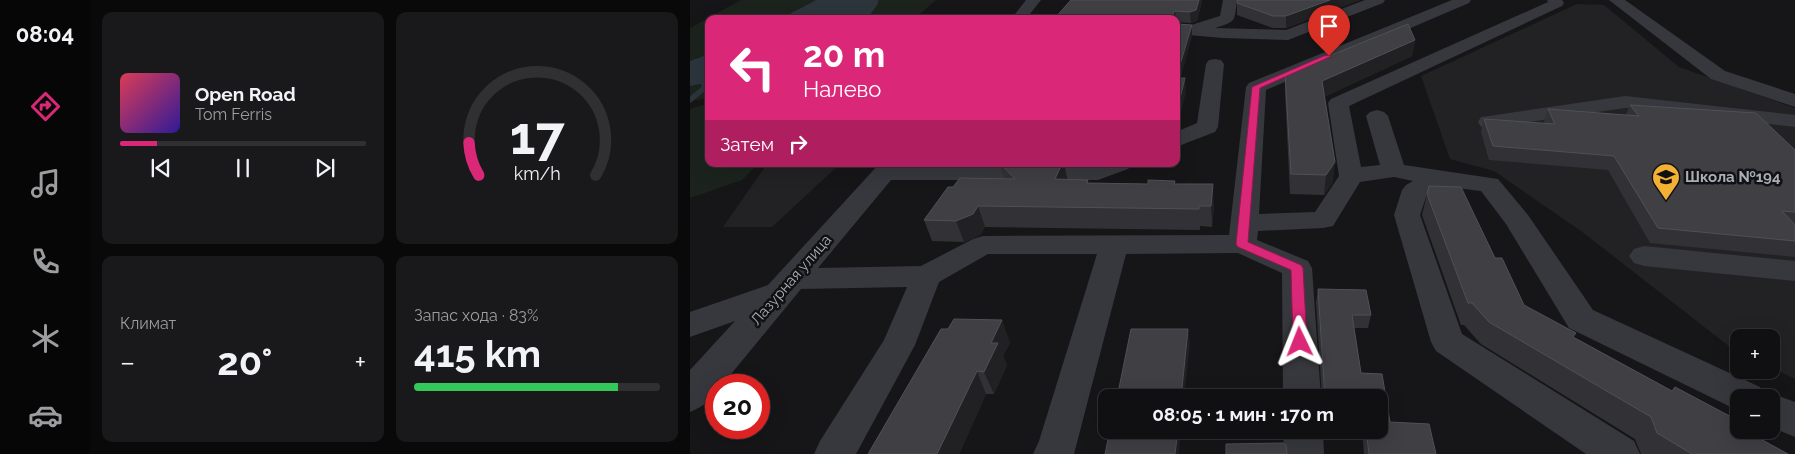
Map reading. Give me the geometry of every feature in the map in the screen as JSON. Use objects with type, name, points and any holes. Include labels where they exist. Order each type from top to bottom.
[{"type":"street","points":[[1022,15],[1034,0]]},
{"type":"street","points":[[1184,29],[1228,19],[1230,0]]},
{"type":"street","points":[[1184,29],[1224,33],[1288,35],[1378,0]]},
{"type":"street","points":[[1244,234],[1256,87],[1464,0]]},
{"type":"street","points":[[690,324],[786,286],[926,276],[983,245],[1114,245],[1244,234],[1323,220],[1351,176],[1338,103],[1557,3],[1554,0]]},
{"type":"street","points":[[1616,0],[1718,75],[1795,101]]},
{"type":"street","points":[[1180,138],[1207,127],[1215,64]]},
{"type":"street","points":[[1490,122],[1624,102],[1795,121]]},
{"type":"street","points":[[1377,116],[1394,170]]},
{"type":"street","points":[[888,168],[963,168],[1098,173],[1113,167]]},
{"type":"street","name":"Лазурная улица","points":[[690,396],[888,168]]},
{"type":"street","points":[[1351,176],[1394,170],[1436,178],[1489,184],[1518,221],[1581,319],[1730,390]]},
{"type":"street","points":[[1436,178],[1415,190],[1407,215],[1448,342],[1620,454]]},
{"type":"street","points":[[1244,234],[1297,268],[1302,389]]},
{"type":"street","points":[[1053,454],[1056,450],[1114,245]]},
{"type":"street","points":[[1644,256],[1795,271]]},
{"type":"street","points":[[834,454],[902,337],[920,298],[926,276]]},
{"type":"street","points":[[1780,413],[1795,420]]},
{"type":"street","points":[[1303,439],[1304,454]]},
{"type":"shaded area","points":[[741,0],[816,0],[788,15],[714,15]]},
{"type":"shaded area","points":[[816,0],[878,0],[878,4],[870,15],[788,15]]},
{"type":"shaded area","points":[[878,0],[936,0],[919,15],[870,15],[878,4]]},
{"type":"shaded area","name":"Школа №194","points":[[1577,4],[1604,5],[1679,67],[1795,108],[1795,379],[1780,372],[1780,329],[1730,329],[1730,347],[1581,231],[1494,171],[1450,159],[1421,76]]},
{"type":"shaded area","points":[[705,20],[705,55],[690,61],[690,28]]},
{"type":"shaded area","points":[[705,55],[705,89],[702,90],[701,84],[690,86],[690,61]]},
{"type":"shaded area","points":[[702,84],[702,90],[705,89],[705,99],[690,101],[690,86]]},
{"type":"shaded area","points":[[705,104],[705,167],[755,167],[742,180],[690,198],[690,109]]},
{"type":"shaded area","points":[[765,167],[837,167],[772,227],[723,227]]},
{"type":"building","points":[[1071,0],[1199,0],[1196,10],[1190,12],[1175,11],[1173,15],[1058,15]]},
{"type":"building","points":[[1237,0],[1330,0],[1286,16],[1273,16],[1237,3]]},
{"type":"building","points":[[1180,24],[1192,25],[1180,65]]},
{"type":"building","points":[[1408,24],[1415,40],[1322,81],[1335,162],[1326,175],[1291,174],[1285,74]]},
{"type":"building","points":[[1180,78],[1185,78],[1180,99]]},
{"type":"building","points":[[1630,105],[1756,113],[1795,150],[1795,212],[1782,211],[1795,225],[1795,241],[1658,228],[1614,156],[1493,146],[1484,119],[1555,124],[1548,109],[1639,116]]},
{"type":"building","points":[[1004,167],[1061,167],[1055,179],[1088,180],[1087,183],[1148,184],[1148,180],[1175,181],[1174,184],[1213,184],[1211,206],[1199,206],[1199,209],[978,206],[973,214],[956,221],[924,220],[948,187],[953,187],[960,178],[1015,179]]},
{"type":"building","points":[[1429,186],[1461,187],[1495,258],[1502,258],[1524,305],[1576,333],[1573,337],[1672,391],[1675,387],[1730,416],[1730,439],[1760,439],[1788,454],[1692,454],[1657,433],[1651,417],[1489,322],[1472,303],[1468,303],[1427,194]]},
{"type":"building","points":[[1318,289],[1366,290],[1371,315],[1352,315],[1361,373],[1382,374],[1384,389],[1324,389]]},
{"type":"building","points":[[954,319],[1002,320],[991,343],[998,343],[984,372],[977,371],[937,454],[868,454],[941,329],[948,329]]},
{"type":"building","points":[[1131,329],[1188,329],[1182,389],[1119,389]]},
{"type":"building","points":[[1388,410],[1390,422],[1429,424],[1436,454],[1369,454],[1367,439],[1388,439]]},
{"type":"building","points":[[1108,439],[1177,439],[1175,454],[1105,454]]},
{"type":"building","points":[[1283,443],[1286,445],[1287,454],[1226,454],[1226,444]]},
{"type":"waterway","points":[[690,100],[702,90]]},
{"type":"place","name":"Школа №194","points":[[1666,201]]},
{"type":"route","points":[[1300,342],[1297,268],[1242,244],[1256,87],[1329,56]]}]
